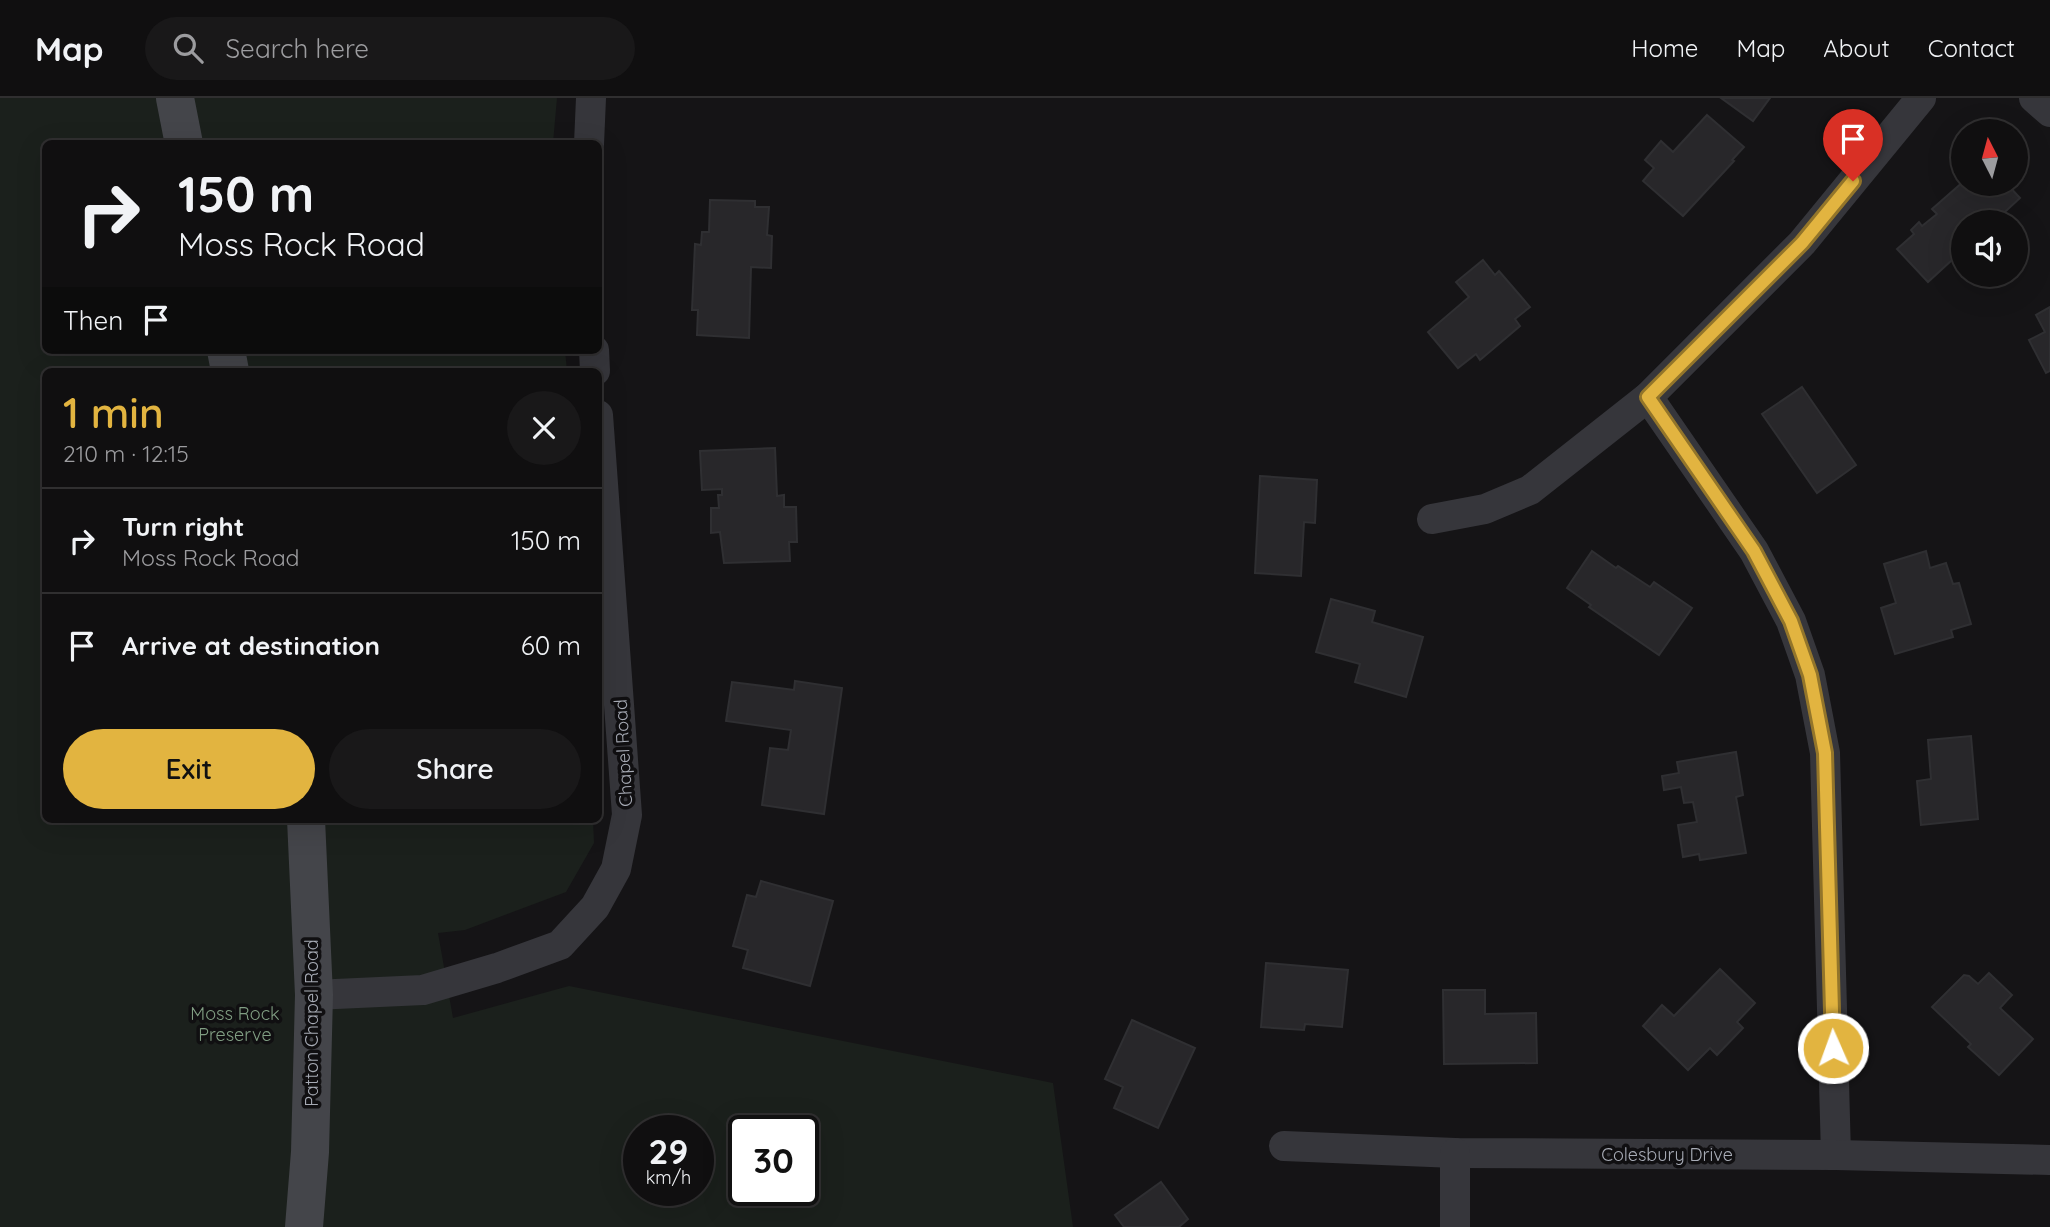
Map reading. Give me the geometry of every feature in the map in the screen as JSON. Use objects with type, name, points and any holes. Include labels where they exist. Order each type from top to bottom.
[{"type":"street","points":[[175,98],[183,140]]},
{"type":"street","points":[[589,140],[591,98]]},
{"type":"street","points":[[1433,519],[1485,509],[1530,490],[1648,397],[1802,243],[1921,98]]},
{"type":"street","points":[[2034,98],[2050,113]]},
{"type":"street","points":[[1648,397],[1754,551],[1791,621],[1810,675],[1825,753],[1836,1155]]},
{"type":"street","name":"Chapel Road","points":[[314,995],[423,990],[497,968],[560,945],[595,908],[616,869],[627,815],[602,470]]},
{"type":"street","name":"Patton Chapel Road","points":[[304,1227],[310,1152],[314,995],[306,823]]},
{"type":"street","name":"Colesbury Drive","points":[[1284,1146],[1455,1153],[1836,1155],[2050,1160]]},
{"type":"street","points":[[1455,1153],[1455,1227]]},
{"type":"green space","name":"Moss Rock Preserve","points":[[0,98],[557,98],[553,140],[42,140],[42,354],[565,354],[567,368],[42,368],[42,823],[593,823],[594,843],[566,892],[465,930],[438,933],[453,1018],[569,986],[1053,1083],[1073,1227],[0,1227]]},
{"type":"building","points":[[1721,98],[1770,98],[1753,121]]},
{"type":"building","points":[[1707,115],[1744,147],[1683,216],[1643,181],[1654,168],[1645,160],[1661,141],[1673,152]]},
{"type":"building","points":[[1951,192],[1951,196],[2020,198],[2007,210],[1951,210],[1951,261],[1928,282],[1897,249],[1914,234],[1911,230],[1919,222],[1922,226],[1937,214],[1932,209]]},
{"type":"building","points":[[710,200],[755,201],[755,207],[769,207],[767,235],[772,236],[771,268],[751,267],[749,338],[697,335],[698,310],[692,310],[695,244],[701,245],[702,232],[709,232]]},
{"type":"building","points":[[1483,260],[1495,275],[1499,271],[1530,307],[1515,319],[1520,326],[1480,360],[1476,354],[1458,368],[1428,332],[1469,297],[1456,282]]},
{"type":"building","points":[[2050,307],[2050,371],[2046,373],[2029,340],[2045,332],[2036,315]]},
{"type":"building","points":[[1802,387],[1856,465],[1817,493],[1762,414]]},
{"type":"building","points":[[775,448],[777,496],[784,495],[784,507],[796,507],[797,542],[789,542],[790,561],[724,563],[720,532],[711,533],[711,508],[719,508],[718,495],[722,495],[722,489],[702,490],[700,451]]},
{"type":"building","points":[[1260,476],[1317,480],[1315,523],[1304,522],[1301,576],[1255,573]]},
{"type":"building","points":[[1592,551],[1650,587],[1654,582],[1692,608],[1659,655],[1589,607],[1591,605],[1567,588]]},
{"type":"building","points":[[1926,551],[1930,568],[1946,563],[1953,584],[1959,583],[1971,624],[1951,630],[1953,637],[1895,654],[1881,608],[1896,603],[1884,564]]},
{"type":"building","points":[[1331,599],[1375,611],[1372,622],[1423,637],[1406,697],[1355,682],[1360,664],[1316,652]]},
{"type":"building","points":[[795,681],[842,688],[824,814],[762,805],[770,748],[788,750],[791,730],[726,721],[732,682],[794,690]]},
{"type":"building","points":[[1971,736],[1978,819],[1921,825],[1917,781],[1931,779],[1928,740]]},
{"type":"building","points":[[1736,752],[1743,795],[1736,797],[1746,853],[1700,860],[1699,854],[1683,857],[1678,825],[1697,822],[1693,802],[1684,803],[1681,787],[1664,790],[1662,776],[1679,773],[1677,762]]},
{"type":"building","points":[[761,881],[833,901],[810,986],[743,968],[748,950],[733,946],[747,895],[756,897]]},
{"type":"building","points":[[1266,963],[1348,970],[1342,1027],[1305,1024],[1304,1030],[1261,1027]]},
{"type":"building","points":[[1720,969],[1755,1003],[1737,1022],[1743,1028],[1717,1055],[1710,1048],[1688,1070],[1643,1026],[1662,1005],[1674,1016]]},
{"type":"building","points":[[1989,973],[2012,995],[2000,1008],[2033,1039],[1999,1075],[1968,1047],[1971,1044],[1932,1007],[1964,975],[1978,984]]},
{"type":"building","points":[[1443,990],[1485,990],[1485,1014],[1536,1013],[1537,1063],[1444,1064]]},
{"type":"building","points":[[1132,1020],[1195,1048],[1158,1128],[1114,1108],[1123,1087],[1105,1079]]},
{"type":"building","points":[[1161,1182],[1188,1219],[1179,1227],[1124,1227],[1115,1215]]},
{"type":"route","points":[[1833,1048],[1825,753],[1810,675],[1791,621],[1754,551],[1648,397],[1802,243],[1853,181]]}]
